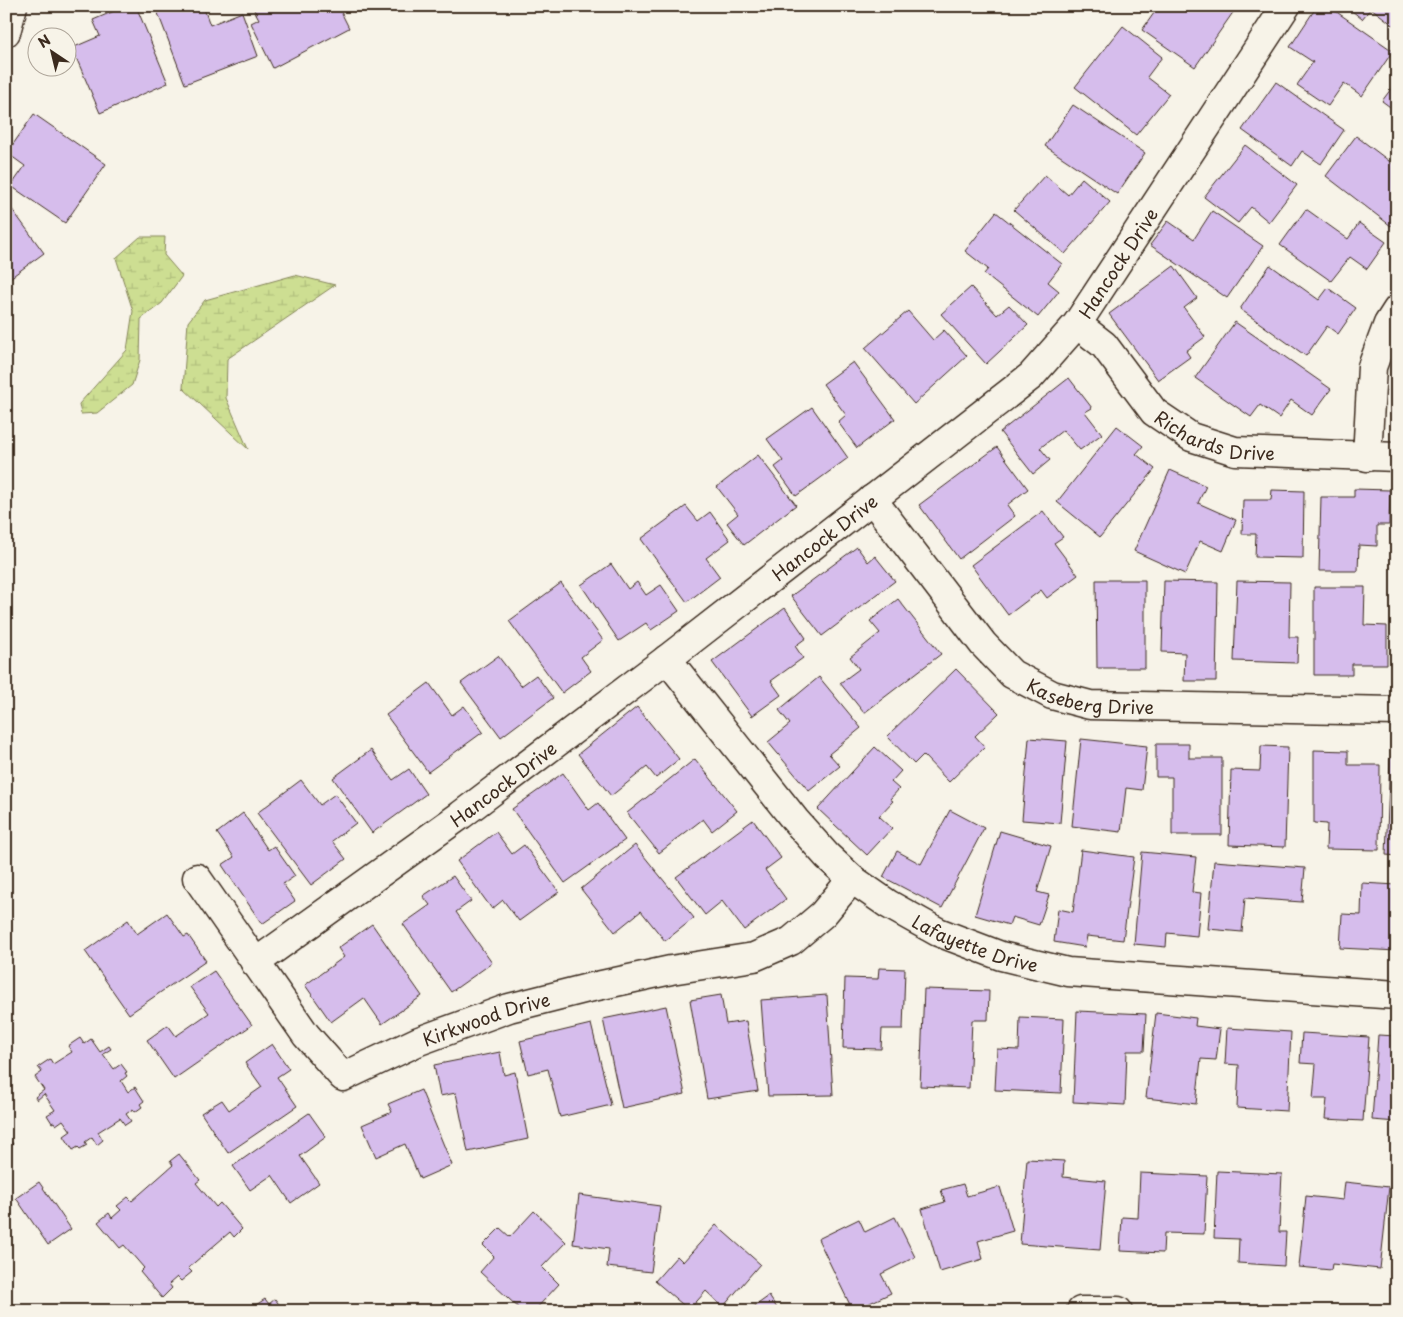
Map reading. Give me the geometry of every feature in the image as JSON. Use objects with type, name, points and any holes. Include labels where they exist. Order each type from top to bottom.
[{"type":"street","points":[[6,32],[13,6]]},
{"type":"street","name":"Hancock Drive","points":[[255,963],[461,814],[667,659],[1031,376],[1077,324],[1286,6]]},
{"type":"street","points":[[1367,457],[1372,367],[1388,324],[1397,310]]},
{"type":"street","name":"Richards Drive","points":[[1077,324],[1104,345],[1154,412],[1191,437],[1236,450],[1397,457]]},
{"type":"street","name":"Kaseberg Drive","points":[[872,499],[983,644],[1012,674],[1052,695],[1090,705],[1397,712]]},
{"type":"street","name":"Lafayette Drive","points":[[667,659],[795,820],[827,856],[852,879],[888,904],[938,932],[1001,956],[1068,972],[1397,995]]},
{"type":"street","name":"Kirkwood Drive","points":[[197,878],[306,1035],[343,1077],[419,1041],[509,1008],[671,970],[754,956],[791,940],[823,914],[852,879]]},
{"type":"street","points":[[1081,1311],[1118,1311]]},
{"type":"green space","points":[[140,237],[165,237],[164,255],[182,276],[162,303],[141,319],[140,360],[132,385],[97,413],[81,414],[79,404],[127,350],[133,311],[116,258]]},
{"type":"green space","points":[[295,275],[335,285],[227,359],[226,398],[248,449],[183,388],[188,322],[205,300]]},
{"type":"building","points":[[126,6],[136,6],[168,83],[100,113],[78,62],[78,45],[100,36],[93,20]]},
{"type":"building","points":[[160,6],[203,6],[210,25],[242,12],[258,56],[185,84],[156,8]]},
{"type":"building","points":[[252,6],[338,6],[349,28],[273,68],[251,23],[259,19]]},
{"type":"building","points":[[1159,6],[1227,6],[1234,11],[1195,67],[1142,30]]},
{"type":"building","points":[[1317,6],[1328,6],[1393,51],[1362,96],[1344,83],[1328,106],[1297,85],[1313,62],[1290,47]]},
{"type":"building","points":[[1346,6],[1397,6],[1397,28],[1371,8],[1362,19]]},
{"type":"building","points":[[1123,26],[1162,57],[1147,77],[1169,94],[1136,135],[1075,87]]},
{"type":"building","points":[[1397,81],[1397,112],[1382,101]]},
{"type":"building","points":[[1276,82],[1344,130],[1321,164],[1302,151],[1292,166],[1242,130]]},
{"type":"building","points":[[1073,105],[1145,153],[1117,194],[1045,146]]},
{"type":"building","points":[[34,114],[106,164],[65,223],[11,186],[25,166],[7,153]]},
{"type":"building","points":[[1356,136],[1397,167],[1397,219],[1391,226],[1326,176]]},
{"type":"building","points":[[1245,145],[1297,185],[1269,222],[1251,207],[1238,223],[1204,197]]},
{"type":"building","points":[[1045,175],[1068,195],[1082,178],[1110,202],[1065,254],[1014,210]]},
{"type":"building","points":[[9,205],[44,253],[6,281],[6,207]]},
{"type":"building","points":[[1306,209],[1348,239],[1359,223],[1386,242],[1367,269],[1350,257],[1331,281],[1280,245]]},
{"type":"building","points":[[1212,211],[1263,246],[1227,298],[1150,245],[1168,221],[1194,239]]},
{"type":"building","points":[[996,212],[1062,264],[1048,282],[1059,291],[1038,317],[984,274],[988,269],[965,251]]},
{"type":"building","points":[[1270,265],[1319,300],[1328,288],[1356,308],[1338,334],[1327,326],[1306,356],[1240,309]]},
{"type":"building","points":[[1174,266],[1197,298],[1184,308],[1205,337],[1186,351],[1190,357],[1158,380],[1109,314]]},
{"type":"building","points":[[971,287],[997,315],[1009,305],[1028,325],[986,364],[941,314]]},
{"type":"building","points":[[908,311],[933,340],[944,330],[967,356],[914,404],[865,348]]},
{"type":"building","points":[[1235,322],[1331,389],[1312,415],[1291,400],[1279,418],[1260,405],[1251,417],[1195,378]]},
{"type":"building","points":[[853,362],[895,419],[857,448],[838,422],[846,415],[823,384]]},
{"type":"building","points":[[1069,378],[1092,408],[1085,412],[1102,434],[1080,450],[1063,430],[1040,448],[1050,460],[1033,474],[1000,432]]},
{"type":"building","points":[[812,407],[848,458],[796,496],[775,467],[783,461],[767,439]]},
{"type":"building","points":[[1117,426],[1143,446],[1136,454],[1155,469],[1100,537],[1057,502]]},
{"type":"building","points":[[997,447],[1028,489],[1007,505],[1015,516],[959,559],[919,505]]},
{"type":"building","points":[[758,455],[796,505],[744,545],[727,523],[738,514],[717,487]]},
{"type":"building","points":[[1170,470],[1206,486],[1198,503],[1236,520],[1223,551],[1200,541],[1185,574],[1134,551]]},
{"type":"building","points":[[1354,489],[1390,490],[1389,525],[1377,525],[1377,546],[1359,545],[1358,571],[1319,571],[1321,497],[1354,497]]},
{"type":"building","points":[[1272,490],[1304,491],[1303,558],[1255,557],[1256,534],[1242,534],[1243,500],[1271,500]]},
{"type":"building","points":[[686,506],[698,521],[710,512],[730,540],[706,558],[720,577],[687,602],[641,539]]},
{"type":"building","points":[[1043,511],[1063,537],[1054,543],[1078,575],[1047,598],[1041,590],[1008,615],[971,565]]},
{"type":"building","points":[[857,547],[868,562],[875,556],[895,581],[822,636],[791,596]]},
{"type":"building","points":[[611,564],[628,589],[637,582],[646,595],[661,585],[679,611],[651,630],[646,623],[619,641],[581,585]]},
{"type":"building","points":[[1096,580],[1145,580],[1145,668],[1097,668]]},
{"type":"building","points":[[1164,581],[1218,582],[1216,681],[1184,681],[1185,653],[1162,652]]},
{"type":"building","points":[[1237,581],[1290,582],[1289,637],[1298,637],[1297,663],[1234,661]]},
{"type":"building","points":[[561,583],[603,640],[581,657],[591,671],[562,693],[509,621]]},
{"type":"building","points":[[1314,587],[1365,587],[1364,625],[1387,626],[1387,664],[1352,664],[1352,675],[1314,675]]},
{"type":"building","points":[[898,599],[941,654],[864,713],[840,683],[859,669],[850,657],[880,633],[870,621]]},
{"type":"building","points":[[785,608],[806,638],[795,646],[803,658],[771,681],[781,695],[752,716],[712,662]]},
{"type":"building","points":[[498,656],[521,686],[536,675],[553,698],[501,737],[461,683]]},
{"type":"building","points":[[956,669],[999,713],[975,736],[985,747],[949,782],[923,755],[914,764],[887,736]]},
{"type":"building","points":[[819,677],[861,728],[829,754],[840,766],[809,791],[768,742],[790,724],[779,710]]},
{"type":"building","points":[[429,683],[452,715],[464,706],[483,732],[428,772],[386,715]]},
{"type":"building","points":[[637,707],[679,759],[656,778],[647,767],[611,796],[578,754]]},
{"type":"building","points":[[1029,738],[1067,741],[1060,823],[1022,820]]},
{"type":"building","points":[[1081,739],[1147,746],[1142,790],[1126,788],[1121,832],[1072,826]]},
{"type":"building","points":[[1156,744],[1189,744],[1189,758],[1222,758],[1222,835],[1172,835],[1172,777],[1156,777]]},
{"type":"building","points":[[1261,746],[1288,747],[1285,847],[1229,845],[1231,770],[1260,771]]},
{"type":"building","points":[[875,747],[901,771],[891,782],[899,789],[890,799],[893,801],[879,816],[892,828],[867,855],[818,809]]},
{"type":"building","points":[[371,750],[393,780],[409,769],[426,794],[372,833],[333,778]]},
{"type":"building","points":[[1314,750],[1348,751],[1348,765],[1380,765],[1379,850],[1326,849],[1327,824],[1314,823]]},
{"type":"building","points":[[1390,758],[1397,758],[1397,856],[1386,855]]},
{"type":"building","points":[[695,759],[737,811],[712,831],[703,819],[659,853],[627,813]]},
{"type":"building","points":[[563,773],[589,810],[598,803],[625,840],[565,883],[512,809]]},
{"type":"building","points":[[301,780],[320,805],[335,794],[356,823],[332,841],[346,859],[311,885],[257,813]]},
{"type":"building","points":[[950,810],[984,828],[942,908],[883,877],[897,851],[921,864]]},
{"type":"building","points":[[243,813],[268,850],[274,846],[295,876],[283,884],[295,901],[262,924],[222,865],[234,857],[217,833]]},
{"type":"building","points":[[753,820],[781,858],[765,870],[786,899],[744,930],[722,901],[705,915],[676,877]]},
{"type":"building","points":[[1000,831],[1051,846],[1037,892],[1049,895],[1039,925],[1012,917],[1009,925],[975,915]]},
{"type":"building","points":[[496,832],[512,854],[524,845],[559,892],[519,921],[503,900],[492,909],[457,861]]},
{"type":"building","points":[[635,845],[694,918],[665,941],[641,911],[615,932],[581,889]]},
{"type":"building","points":[[1081,850],[1134,857],[1123,940],[1087,936],[1085,947],[1054,942],[1058,909],[1073,912]]},
{"type":"building","points":[[1142,852],[1196,857],[1192,892],[1201,893],[1197,936],[1167,933],[1166,947],[1134,944]]},
{"type":"building","points":[[1214,861],[1305,868],[1302,902],[1245,898],[1242,932],[1208,929]]},
{"type":"building","points":[[453,876],[471,901],[456,912],[492,963],[451,992],[403,924],[430,905],[423,896]]},
{"type":"building","points":[[1362,883],[1397,885],[1397,951],[1340,948],[1342,914],[1361,915]]},
{"type":"building","points":[[167,913],[184,937],[188,935],[206,961],[129,1014],[85,951],[128,920],[137,934]]},
{"type":"building","points":[[372,924],[422,996],[382,1024],[364,998],[331,1022],[305,985],[344,957],[338,948]]},
{"type":"building","points":[[879,968],[905,969],[903,1029],[882,1029],[881,1049],[843,1048],[845,978],[878,979]]},
{"type":"building","points":[[214,971],[252,1025],[174,1079],[147,1040],[168,1025],[176,1036],[209,1013],[190,987]]},
{"type":"building","points":[[924,989],[989,991],[988,1020],[972,1020],[969,1088],[920,1086]]},
{"type":"building","points":[[721,995],[726,1024],[746,1021],[758,1091],[707,1099],[690,1000]]},
{"type":"building","points":[[827,995],[833,1095],[768,1096],[761,1000]]},
{"type":"building","points":[[666,1006],[685,1094],[622,1108],[603,1019]]},
{"type":"building","points":[[1077,1011],[1146,1014],[1144,1051],[1127,1051],[1125,1105],[1073,1102]]},
{"type":"building","points":[[1156,1013],[1196,1018],[1195,1026],[1220,1029],[1216,1060],[1201,1059],[1196,1104],[1146,1098]]},
{"type":"building","points":[[1020,1017],[1064,1019],[1061,1093],[995,1090],[997,1049],[1019,1050]]},
{"type":"building","points":[[591,1024],[611,1105],[560,1117],[548,1069],[528,1074],[520,1041]]},
{"type":"building","points":[[1227,1028],[1291,1032],[1287,1111],[1237,1108],[1239,1065],[1225,1064]]},
{"type":"building","points":[[1302,1033],[1369,1037],[1363,1121],[1325,1119],[1327,1099],[1313,1099],[1316,1064],[1300,1063]]},
{"type":"building","points":[[1378,1035],[1397,1036],[1397,1122],[1372,1120]]},
{"type":"building","points":[[80,1038],[84,1044],[91,1039],[100,1052],[109,1046],[111,1049],[103,1054],[114,1069],[121,1064],[127,1072],[125,1073],[127,1076],[121,1081],[128,1092],[135,1087],[144,1101],[140,1104],[142,1107],[135,1112],[133,1109],[126,1114],[131,1121],[125,1125],[120,1118],[98,1132],[103,1140],[97,1145],[92,1137],[85,1142],[87,1145],[73,1150],[64,1136],[71,1131],[63,1120],[56,1125],[54,1122],[52,1123],[47,1115],[55,1110],[44,1094],[37,1100],[35,1097],[44,1090],[35,1077],[42,1072],[38,1067],[50,1059],[53,1064],[72,1052],[68,1046]]},
{"type":"building","points":[[272,1044],[289,1069],[277,1077],[297,1106],[228,1153],[201,1113],[222,1100],[229,1110],[262,1087],[245,1063]]},
{"type":"building","points":[[500,1052],[504,1075],[515,1072],[528,1139],[468,1152],[456,1093],[440,1096],[434,1065]]},
{"type":"building","points":[[421,1090],[452,1165],[420,1179],[405,1144],[376,1157],[362,1125],[392,1112],[388,1104]]},
{"type":"building","points":[[309,1113],[326,1137],[300,1156],[319,1183],[291,1203],[272,1175],[250,1190],[233,1166]]},
{"type":"building","points":[[6,1135],[13,1144],[6,1149]]},
{"type":"building","points":[[179,1154],[200,1180],[196,1183],[216,1207],[220,1203],[242,1229],[234,1237],[230,1232],[188,1268],[192,1272],[181,1281],[177,1277],[169,1284],[172,1288],[162,1298],[140,1272],[144,1268],[124,1245],[120,1248],[98,1222],[109,1213],[112,1218],[121,1210],[117,1206],[128,1197],[132,1201],[173,1165],[170,1161]]},
{"type":"building","points":[[1027,1159],[1064,1161],[1063,1177],[1106,1181],[1100,1250],[1020,1244]]},
{"type":"building","points":[[1217,1171],[1282,1174],[1279,1232],[1286,1232],[1284,1266],[1238,1263],[1239,1239],[1214,1238]]},
{"type":"building","points":[[1140,1173],[1207,1176],[1204,1234],[1164,1233],[1163,1253],[1120,1251],[1122,1217],[1138,1218]]},
{"type":"building","points":[[39,1182],[71,1229],[48,1245],[16,1198]]},
{"type":"building","points":[[1345,1182],[1389,1187],[1380,1269],[1332,1264],[1331,1270],[1299,1267],[1306,1196],[1343,1200]]},
{"type":"building","points":[[963,1184],[967,1196],[1000,1187],[1013,1231],[978,1241],[983,1259],[940,1272],[922,1209],[945,1202],[941,1190]]},
{"type":"building","points":[[579,1195],[660,1206],[651,1272],[607,1267],[609,1249],[573,1244]]},
{"type":"building","points":[[534,1211],[566,1242],[542,1267],[559,1284],[534,1311],[522,1311],[480,1272],[494,1256],[483,1245],[500,1228],[510,1237]]},
{"type":"building","points":[[895,1217],[915,1257],[881,1274],[891,1293],[853,1311],[818,1239],[859,1219],[865,1232]]},
{"type":"building","points":[[716,1225],[760,1264],[723,1307],[706,1291],[689,1310],[655,1281],[677,1256],[683,1262]]},
{"type":"building","points":[[769,1296],[779,1311],[748,1311]]},
{"type":"building","points":[[265,1299],[269,1304],[275,1299],[284,1311],[256,1311],[253,1307]]}]
